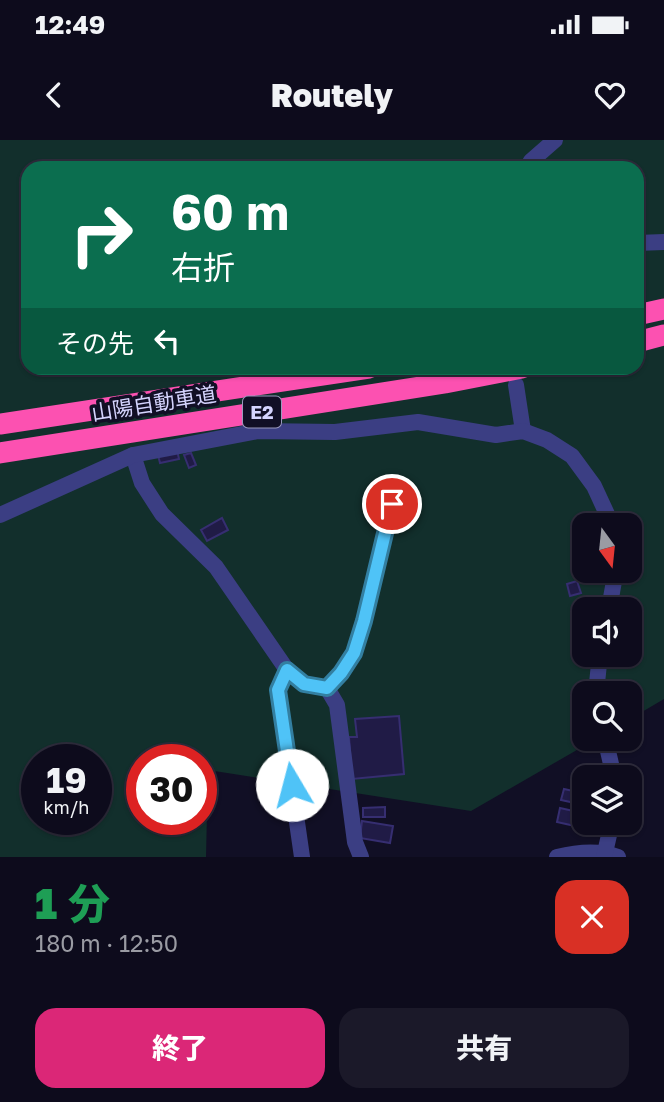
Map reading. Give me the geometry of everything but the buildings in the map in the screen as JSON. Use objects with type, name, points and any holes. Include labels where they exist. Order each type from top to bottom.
[{"type":"highway","points":[[644,314],[664,309]]},
{"type":"highway","points":[[644,340],[664,335]]},
{"type":"highway","name":"山陽自動車道","points":[[0,424],[323,375]]},
{"type":"highway","name":"山陽自動車道","points":[[0,453],[445,383],[519,376]]},
{"type":"street","points":[[531,161],[555,140]]},
{"type":"street","points":[[644,243],[664,242]]},
{"type":"street","points":[[519,376],[523,431]]},
{"type":"street","points":[[0,515],[132,456],[258,431],[335,432],[418,422],[496,435],[523,431],[547,440],[572,456],[594,485],[607,513]]},
{"type":"street","points":[[132,456],[142,482],[162,514],[216,567],[287,670],[304,684],[327,688],[337,705],[355,842],[360,857]]},
{"type":"street","points":[[327,688],[354,653],[392,504]]},
{"type":"street","points":[[287,670],[278,690],[302,857]]},
{"type":"street","points":[[557,857],[570,853],[609,856],[610,835]]},
{"type":"green space","points":[[0,140],[664,140],[664,699],[642,712],[642,681],[572,681],[572,751],[575,751],[471,811],[217,771],[217,744],[126,744],[126,835],[207,835],[206,857],[0,857]]},
{"type":"route","points":[[292,785],[278,690],[287,670],[304,684],[327,688],[354,653],[392,504]]}]
